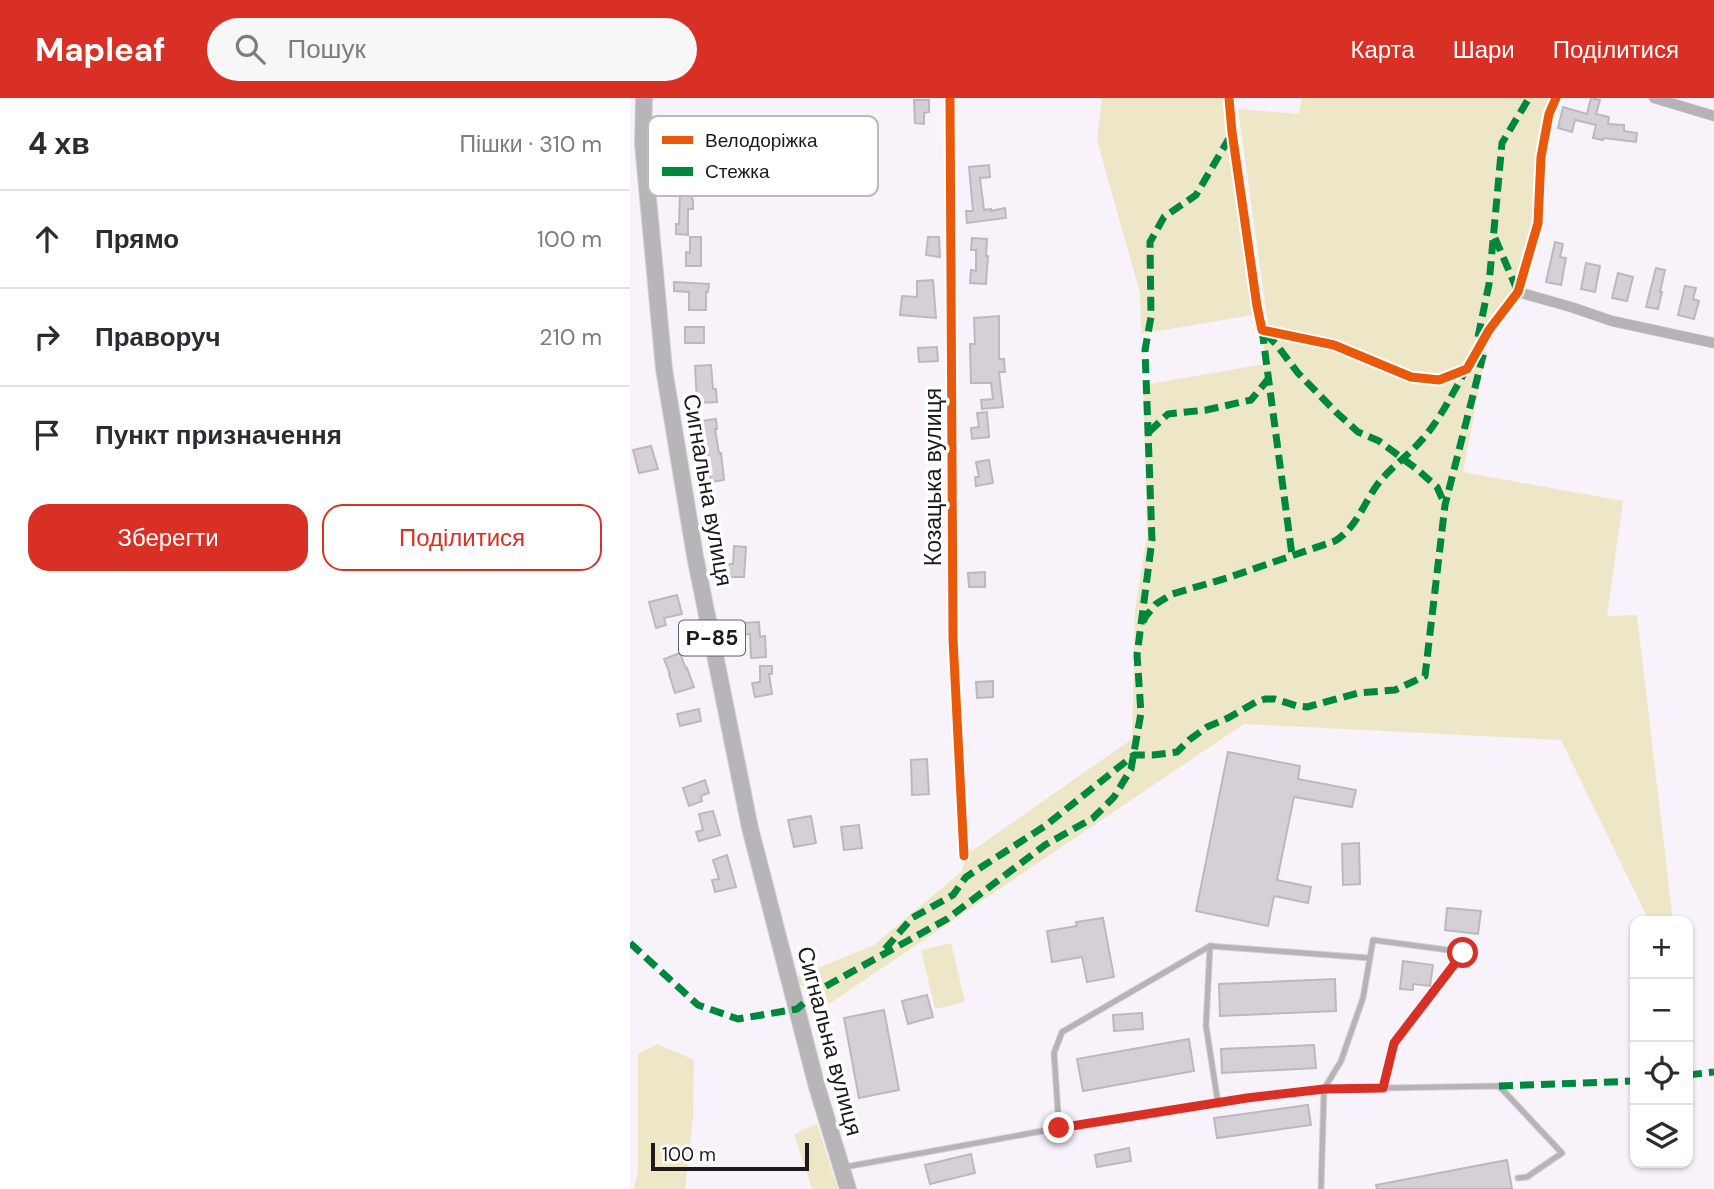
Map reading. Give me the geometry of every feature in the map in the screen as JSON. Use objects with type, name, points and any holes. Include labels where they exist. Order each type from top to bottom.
[{"type":"main road","name":"Сигнальна вулиця","points":[[644,98],[636,143],[664,369],[698,570],[750,828],[817,1087],[842,1168]]},
{"type":"main road","name":"Р-85","points":[[842,1168],[848,1189]]},
{"type":"street","name":"Козацька вулиця","points":[[950,98],[953,639],[964,856]]},
{"type":"street","points":[[1229,98],[1262,330],[1334,345],[1411,377],[1439,380],[1466,369],[1489,330],[1518,292],[1538,223],[1541,157],[1549,114],[1556,98]]},
{"type":"street","points":[[1654,98],[1714,117]]},
{"type":"street","points":[[1518,292],[1612,321],[1714,343]]},
{"type":"lane","points":[[1321,1189],[1324,1089],[1341,1061],[1363,998],[1373,940],[1463,953],[1394,1043],[1383,1088]]},
{"type":"lane","points":[[1059,1128],[1054,1053],[1062,1032],[1210,946],[1370,958]]},
{"type":"lane","points":[[1210,946],[1206,1026],[1218,1103]]},
{"type":"lane","points":[[842,1168],[1059,1128],[1324,1089],[1499,1086],[1562,1153],[1527,1177],[1518,1178]]},
{"type":"shaded area","points":[[1102,98],[1229,98],[1258,314],[1141,334],[1140,293],[1097,140]]},
{"type":"shaded area","points":[[1302,98],[1555,98],[1548,114],[1538,223],[1517,292],[1466,369],[1439,379],[1412,376],[1335,344],[1269,331],[1238,109],[1299,114]]},
{"type":"shaded area","points":[[1262,331],[1334,346],[1411,378],[1440,381],[1467,370],[1490,331],[1463,472],[1623,501],[1607,616],[1637,615],[1672,916],[1647,916],[1561,740],[1244,724],[829,1004],[791,979],[874,945],[962,871],[966,855],[1132,739],[1135,610],[1147,535],[1143,385],[1265,364]]},
{"type":"shaded area","points":[[951,943],[965,1002],[935,1009],[921,950]]},
{"type":"shaded area","points":[[657,1044],[694,1060],[693,1117],[685,1189],[634,1189],[638,1171],[638,1054]]},
{"type":"shaded area","points":[[817,1124],[838,1189],[812,1189],[794,1134]]},
{"type":"building","points":[[1591,98],[1600,100],[1596,114],[1609,117],[1608,124],[1624,125],[1624,131],[1637,133],[1636,142],[1593,138],[1596,125],[1575,120],[1572,132],[1558,128],[1563,107],[1587,114]]},
{"type":"building","points":[[914,100],[929,100],[929,112],[924,113],[924,124],[915,123]]},
{"type":"building","points":[[989,165],[990,177],[980,178],[984,210],[1005,208],[1006,218],[967,223],[966,211],[973,211],[969,167]]},
{"type":"building","points":[[680,196],[692,196],[693,209],[688,209],[688,235],[676,234],[676,224],[679,224]]},
{"type":"building","points":[[690,237],[701,237],[701,266],[686,266],[686,252],[690,253]]},
{"type":"building","points":[[928,237],[939,237],[940,257],[926,255]]},
{"type":"building","points":[[972,238],[987,239],[986,284],[970,283],[971,270],[976,271],[976,250],[971,250]]},
{"type":"building","points":[[1555,242],[1563,244],[1560,257],[1566,258],[1561,285],[1546,282]]},
{"type":"building","points":[[1586,263],[1600,266],[1595,292],[1581,289]]},
{"type":"building","points":[[1656,268],[1665,270],[1658,309],[1646,307]]},
{"type":"building","points":[[1618,273],[1633,277],[1627,301],[1612,298]]},
{"type":"building","points":[[933,280],[936,318],[900,315],[902,296],[917,297],[917,281]]},
{"type":"building","points":[[674,282],[709,284],[706,310],[689,310],[689,292],[674,291]]},
{"type":"building","points":[[1685,286],[1696,288],[1693,299],[1699,301],[1694,319],[1678,315]]},
{"type":"building","points":[[999,316],[999,359],[1004,359],[1005,372],[999,372],[1003,407],[982,409],[981,400],[993,399],[991,383],[971,383],[970,344],[975,344],[974,318]]},
{"type":"building","points":[[685,327],[704,327],[704,343],[685,343]]},
{"type":"building","points":[[937,347],[938,361],[919,362],[918,348]]},
{"type":"building","points":[[711,365],[717,402],[697,403],[695,366]]},
{"type":"building","points":[[987,412],[989,437],[972,439],[971,428],[979,427],[977,413]]},
{"type":"building","points":[[716,419],[715,429],[724,480],[711,482],[701,421]]},
{"type":"building","points":[[651,446],[658,469],[639,473],[633,450]]},
{"type":"building","points":[[989,460],[993,483],[976,486],[975,477],[979,477],[976,462]]},
{"type":"building","points":[[734,546],[746,547],[744,577],[728,577],[728,564],[733,564]]},
{"type":"building","points":[[985,572],[985,587],[969,587],[968,573]]},
{"type":"building","points":[[677,595],[682,614],[664,618],[666,625],[656,628],[649,602]]},
{"type":"building","points":[[759,622],[760,637],[765,636],[766,657],[751,658],[750,634],[743,635],[742,623]]},
{"type":"building","points":[[680,653],[694,687],[675,693],[664,659]]},
{"type":"building","points":[[760,666],[772,666],[772,674],[769,674],[772,694],[755,697],[752,683],[760,682]]},
{"type":"building","points":[[993,681],[993,697],[977,698],[976,682]]},
{"type":"building","points":[[699,709],[701,721],[680,726],[677,714]]},
{"type":"building","points":[[1228,752],[1300,766],[1298,779],[1356,790],[1352,807],[1294,797],[1277,880],[1311,887],[1308,903],[1274,896],[1268,926],[1196,911]]},
{"type":"building","points":[[927,759],[929,794],[912,795],[911,760]]},
{"type":"building","points":[[705,780],[709,793],[701,796],[702,801],[689,806],[683,788]]},
{"type":"building","points":[[713,811],[720,835],[699,841],[696,832],[703,830],[699,814]]},
{"type":"building","points":[[811,816],[816,843],[794,847],[788,820]]},
{"type":"building","points":[[859,825],[862,848],[844,850],[841,827]]},
{"type":"building","points":[[1359,843],[1360,884],[1343,885],[1342,844]]},
{"type":"building","points":[[727,855],[736,887],[715,892],[712,880],[719,879],[713,860]]},
{"type":"building","points":[[1447,908],[1481,911],[1478,934],[1445,930]]},
{"type":"building","points":[[1103,918],[1114,977],[1087,982],[1082,957],[1052,962],[1047,931],[1077,926],[1076,922]]},
{"type":"building","points":[[1403,961],[1433,965],[1430,986],[1413,984],[1413,990],[1400,989]]},
{"type":"building","points":[[1335,979],[1336,1011],[1220,1016],[1219,984]]},
{"type":"building","points":[[927,995],[933,1017],[908,1024],[902,1001]]},
{"type":"building","points":[[884,1010],[899,1090],[859,1098],[844,1018]]},
{"type":"building","points":[[1142,1013],[1143,1029],[1114,1031],[1113,1015]]},
{"type":"building","points":[[1189,1039],[1194,1071],[1083,1091],[1077,1059]]},
{"type":"building","points":[[1314,1045],[1316,1068],[1222,1073],[1221,1049]]},
{"type":"building","points":[[1308,1105],[1311,1125],[1217,1138],[1214,1118]]},
{"type":"building","points":[[1129,1148],[1131,1161],[1097,1167],[1095,1155]]},
{"type":"building","points":[[971,1154],[975,1173],[930,1184],[925,1165]]},
{"type":"building","points":[[1507,1160],[1512,1189],[1377,1189],[1376,1185]]},
{"type":"marked path","points":[[1478,337],[1489,284],[1502,143],[1529,98]]},
{"type":"marked path","points":[[630,943],[698,1005],[738,1019],[797,1009],[819,990],[947,919],[1045,845],[1093,818],[1114,797],[1131,769],[1141,713],[1137,655],[1152,540],[1145,350],[1151,317],[1150,242],[1164,217],[1196,195],[1231,135]]},
{"type":"marked path","points":[[1495,238],[1518,292]]},
{"type":"marked path","points":[[1262,330],[1292,555]]},
{"type":"marked path","points":[[1265,334],[1337,413],[1358,432],[1379,441],[1418,470],[1437,487],[1445,505]]},
{"type":"marked path","points":[[885,949],[912,918],[953,895],[966,877],[1045,826],[1134,755],[1177,752],[1207,727],[1265,699],[1307,707],[1358,693],[1395,690],[1425,676],[1445,505],[1484,352]]},
{"type":"marked path","points":[[1143,622],[1156,604],[1172,594],[1227,578],[1335,541],[1342,536],[1354,523],[1382,479],[1433,426],[1466,370]]},
{"type":"marked path","points":[[1149,432],[1168,414],[1206,410],[1251,400],[1269,378]]},
{"type":"marked path","points":[[1693,1074],[1714,1072]]},
{"type":"marked path","points":[[1499,1086],[1630,1081]]},
{"type":"cycle path","points":[[950,98],[953,639],[964,856]]},
{"type":"cycle path","points":[[1229,98],[1262,330],[1334,345],[1411,377],[1439,380],[1467,369],[1489,330],[1518,292],[1538,223],[1541,157],[1549,114],[1556,98]]},
{"type":"route","points":[[1059,1128],[1247,1098],[1324,1089],[1383,1088],[1394,1043],[1463,953]]}]
